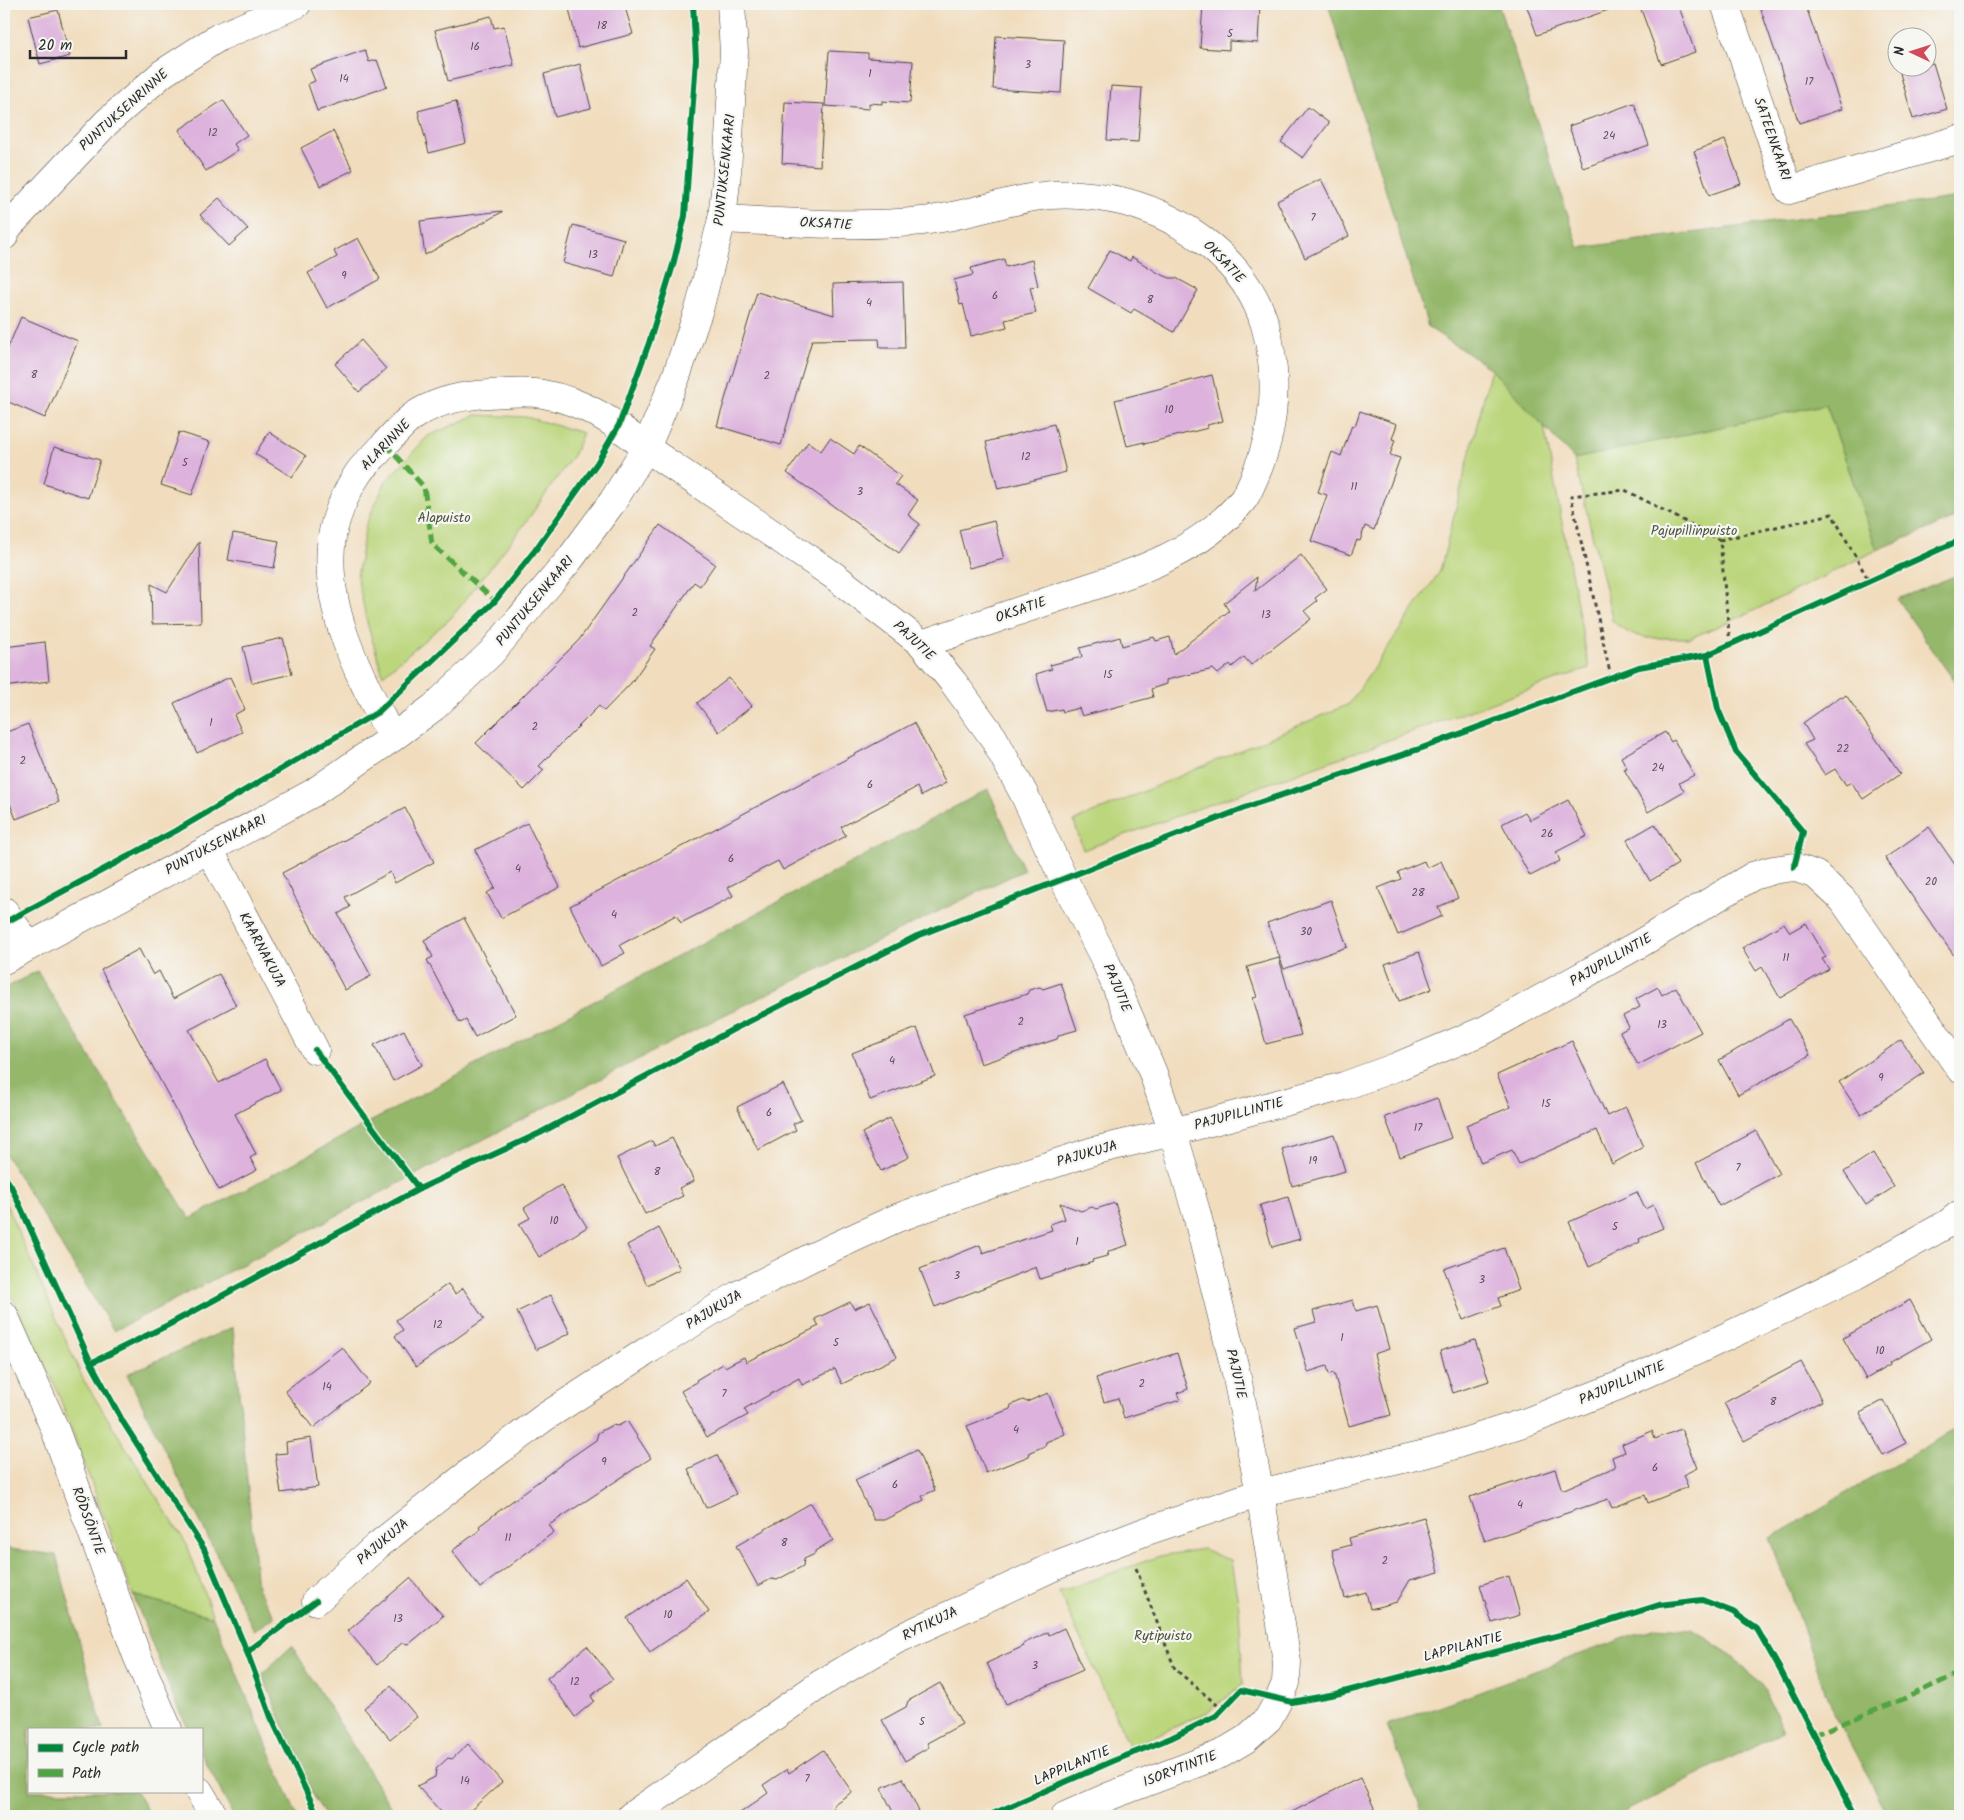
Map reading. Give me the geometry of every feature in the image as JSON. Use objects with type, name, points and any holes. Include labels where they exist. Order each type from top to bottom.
[{"type":"street","name":"PUNTUKSENRINNE","points":[[5,229],[107,122],[163,73],[219,37],[297,4]]},
{"type":"street","name":"PUNTUKSENKAARI","points":[[4,960],[313,793],[392,738],[434,707],[491,653],[570,559],[613,501],[646,448],[676,377],[700,306],[722,219],[727,172],[734,52],[731,4]]},
{"type":"street","name":"SATEENKAARI","points":[[1725,4],[1789,190],[1960,139]]},
{"type":"street","name":"OKSATIE","points":[[722,219],[863,226],[924,221],[1036,197],[1085,195],[1126,202],[1170,219],[1208,244],[1240,274],[1260,308],[1271,344],[1274,384],[1271,425],[1261,462],[1244,500],[1200,539],[1167,559],[922,644]]},
{"type":"street","name":"ALARINNE","points":[[392,738],[352,656],[337,612],[331,580],[330,545],[338,513],[359,472],[417,413],[453,398],[475,395],[542,394],[575,403],[619,425],[646,448]]},
{"type":"street","name":"PAJUTIE","points":[[646,448],[833,575],[922,644],[953,682],[993,737],[1024,794],[1063,878],[1105,960],[1153,1073],[1173,1132],[1197,1215],[1229,1345],[1260,1493],[1287,1662],[1286,1682],[1279,1699]]},
{"type":"street","name":"KAARNAKUJA","points":[[209,849],[315,1050]]},
{"type":"street","name":"PAJUPILLINTIE","points":[[1173,1132],[1344,1086],[1396,1067],[1485,1030],[1641,943],[1753,876],[1794,867],[1816,875],[1843,900],[1960,1069]]},
{"type":"street","points":[[4,911],[29,946]]},
{"type":"street","name":"PAJUKUJA","points":[[316,1600],[391,1534],[538,1423],[650,1349],[738,1296],[810,1258],[896,1218],[1093,1151],[1173,1132]]},
{"type":"street","name":"PAJUPILLINTIE","points":[[1260,1493],[1433,1452],[1529,1421],[1618,1386],[1856,1275],[1947,1224],[1960,1214]]},
{"type":"street","name":"RÖDSÖNTIE","points":[[4,1315],[54,1427],[136,1654],[168,1728]]},
{"type":"street","name":"RYTIKUJA","points":[[631,1816],[822,1683],[896,1640],[1053,1567],[1125,1539],[1260,1493]]},
{"type":"street","name":"ISORYTINTIE","points":[[1064,1816],[1110,1796],[1221,1754],[1246,1739],[1268,1719],[1279,1699]]},
{"type":"street","points":[[200,1792],[214,1816]]},
{"type":"path","points":[[1611,677],[1571,496],[1625,490],[1720,540],[1832,514],[1869,581]]},
{"type":"path","points":[[1720,540],[1730,644]]},
{"type":"path","points":[[1862,584],[1878,577]]},
{"type":"path","points":[[1723,648],[1739,640]]},
{"type":"path","points":[[1602,681],[1620,674]]},
{"type":"path","points":[[1125,1539],[1175,1669],[1223,1710]]},
{"type":"path","points":[[1216,1716],[1229,1703]]},
{"type":"green space","points":[[1328,4],[1498,4],[1579,248],[1960,197],[1960,516],[1877,550],[1826,404],[1574,459],[1491,369],[1428,327]]},
{"type":"green space","points":[[1491,369],[1544,426],[1589,668],[1083,850],[1074,821],[1349,704],[1440,571]]},
{"type":"green space","name":"Pajupillinpuisto","points":[[1826,404],[1877,550],[1747,614],[1690,638],[1647,638],[1629,633],[1613,622],[1574,459]]},
{"type":"green space","name":"Alapuisto","points":[[476,415],[526,417],[583,433],[574,454],[523,526],[451,618],[383,675],[368,626],[357,577],[366,524],[386,481],[428,436]]},
{"type":"green space","points":[[1960,574],[1960,689],[1897,599]]},
{"type":"green space","points":[[988,789],[1024,870],[720,1017],[114,1331],[4,1152],[4,989],[37,971],[190,1219]]},
{"type":"green space","points":[[4,1200],[83,1379],[187,1545],[213,1617],[133,1595],[57,1390],[4,1280]]},
{"type":"green space","points":[[233,1327],[257,1588],[275,1617],[254,1630],[127,1374]]},
{"type":"green space","points":[[1960,1426],[1960,1816],[1889,1816],[1831,1708],[1770,1538]]},
{"type":"green space","points":[[4,1548],[56,1555],[103,1728],[28,1728],[28,1792],[137,1792],[150,1816],[4,1816]]},
{"type":"green space","name":"Rytipuisto","points":[[1203,1549],[1231,1561],[1239,1608],[1243,1684],[1208,1712],[1130,1747],[1059,1592],[1160,1556]]},
{"type":"green space","points":[[133,1595],[213,1617],[297,1816],[234,1816],[202,1755],[202,1728],[188,1728],[178,1709]]},
{"type":"green space","points":[[1652,1628],[1692,1630],[1736,1658],[1766,1691],[1782,1732],[1616,1816],[1424,1816],[1387,1725]]},
{"type":"green space","points":[[292,1646],[396,1816],[326,1816],[311,1793],[262,1674]]},
{"type":"building","points":[[568,4],[624,4],[633,34],[578,48]]},
{"type":"building","points":[[1203,4],[1260,4],[1258,43],[1229,41],[1229,50],[1200,48]]},
{"type":"building","points":[[1526,4],[1614,4],[1614,8],[1537,35]]},
{"type":"building","points":[[1639,4],[1678,4],[1695,52],[1661,64]]},
{"type":"building","points":[[1759,4],[1805,4],[1842,109],[1799,123]]},
{"type":"building","points":[[58,10],[70,56],[40,64],[28,17]]},
{"type":"building","points":[[491,16],[494,28],[504,26],[514,65],[448,81],[435,30]]},
{"type":"building","points":[[996,36],[1064,40],[1061,93],[993,89]]},
{"type":"building","points":[[365,50],[369,62],[377,60],[387,87],[317,111],[308,84],[315,81],[310,69]]},
{"type":"building","points":[[829,51],[868,53],[868,58],[913,61],[910,103],[882,101],[882,104],[869,103],[869,109],[825,106]]},
{"type":"building","points":[[580,64],[591,108],[555,117],[544,74]]},
{"type":"building","points":[[1936,73],[1947,109],[1913,119],[1901,78],[1936,78]]},
{"type":"building","points":[[1111,86],[1142,88],[1138,142],[1107,140]]},
{"type":"building","points":[[223,100],[247,135],[234,144],[238,150],[206,171],[179,130]]},
{"type":"building","points":[[456,101],[466,143],[429,153],[418,111]]},
{"type":"building","points":[[785,102],[824,104],[820,166],[782,163]]},
{"type":"building","points":[[1634,103],[1649,145],[1583,168],[1569,126]]},
{"type":"building","points":[[1308,107],[1329,123],[1303,158],[1281,142]]},
{"type":"building","points":[[333,131],[353,170],[320,186],[301,148]]},
{"type":"building","points":[[1725,140],[1741,184],[1709,195],[1694,151]]},
{"type":"building","points":[[1321,179],[1349,236],[1305,258],[1277,201]]},
{"type":"building","points":[[219,198],[248,229],[229,246],[200,215]]},
{"type":"building","points":[[502,212],[425,255],[420,221]]},
{"type":"building","points":[[573,225],[624,239],[614,277],[563,263]]},
{"type":"building","points":[[358,238],[380,279],[327,308],[308,273],[337,257],[334,251]]},
{"type":"building","points":[[1110,250],[1130,261],[1132,257],[1160,274],[1176,278],[1198,290],[1174,332],[1134,309],[1131,313],[1088,288]]},
{"type":"building","points":[[1004,259],[1006,267],[1032,260],[1038,286],[1030,287],[1036,313],[1005,320],[1007,327],[971,336],[963,304],[960,305],[954,280],[973,275],[971,268]]},
{"type":"building","points":[[903,282],[905,348],[880,348],[879,339],[812,340],[781,445],[717,426],[757,292],[834,315],[833,284]]},
{"type":"building","points":[[21,317],[78,341],[45,418],[4,400],[4,357]]},
{"type":"building","points":[[361,340],[386,369],[359,392],[335,364]]},
{"type":"building","points":[[1212,375],[1223,421],[1207,425],[1208,428],[1144,444],[1144,442],[1127,446],[1115,400]]},
{"type":"building","points":[[1360,411],[1397,424],[1392,439],[1395,440],[1390,455],[1400,458],[1374,530],[1365,526],[1360,541],[1357,540],[1351,555],[1311,541],[1327,495],[1318,492],[1332,452],[1341,456],[1352,425],[1355,426]]},
{"type":"building","points":[[1054,424],[1066,472],[998,489],[986,442]]},
{"type":"building","points":[[179,432],[210,442],[192,495],[161,485]]},
{"type":"building","points":[[269,432],[306,456],[292,477],[255,454]]},
{"type":"building","points":[[830,438],[854,454],[859,446],[901,476],[895,484],[918,500],[908,515],[920,524],[899,553],[787,473],[808,442],[821,451]]},
{"type":"building","points":[[54,447],[100,460],[88,498],[44,484]]},
{"type":"building","points":[[994,521],[1004,559],[969,568],[959,530]]},
{"type":"building","points":[[660,525],[715,564],[700,586],[694,582],[650,646],[655,649],[631,683],[604,711],[599,706],[539,766],[544,770],[524,790],[476,743],[579,640]]},
{"type":"building","points":[[233,533],[279,541],[274,568],[228,560]]},
{"type":"building","points":[[199,542],[201,623],[152,624],[151,584],[167,592]]},
{"type":"building","points":[[1301,555],[1327,589],[1315,598],[1317,601],[1304,611],[1311,619],[1251,665],[1244,657],[1232,667],[1230,664],[1218,674],[1213,669],[1166,680],[1166,684],[1151,689],[1153,697],[1082,716],[1079,708],[1063,712],[1062,709],[1047,712],[1036,674],[1052,669],[1050,665],[1082,657],[1080,648],[1120,637],[1122,646],[1154,637],[1156,641],[1170,637],[1174,654],[1229,611],[1224,603],[1257,577],[1255,591]]},
{"type":"building","points":[[283,638],[292,674],[252,683],[243,647]]},
{"type":"building","points":[[45,642],[49,681],[4,687],[4,647]]},
{"type":"building","points":[[230,677],[245,709],[234,715],[242,732],[197,753],[174,703]]},
{"type":"building","points":[[729,678],[752,706],[719,732],[697,703]]},
{"type":"building","points":[[1846,695],[1900,774],[1863,799],[1851,782],[1846,785],[1835,769],[1825,775],[1804,744],[1813,740],[1803,723],[1841,696],[1842,698]]},
{"type":"building","points":[[914,723],[946,783],[921,796],[917,787],[841,827],[846,836],[783,870],[778,861],[728,887],[733,896],[681,923],[676,915],[620,945],[625,953],[601,966],[570,906]]},
{"type":"building","points":[[28,724],[59,802],[16,819],[4,788],[4,733]]},
{"type":"building","points":[[1665,732],[1671,742],[1674,740],[1694,775],[1679,783],[1684,791],[1648,812],[1624,769],[1627,768],[1621,757]]},
{"type":"building","points":[[1568,800],[1587,836],[1556,852],[1560,861],[1530,876],[1502,824],[1525,812],[1530,820]]},
{"type":"building","points":[[405,808],[434,862],[395,883],[390,872],[345,897],[350,907],[338,914],[371,976],[345,990],[282,873]]},
{"type":"building","points":[[527,823],[560,887],[501,918],[487,893],[495,888],[475,850]]},
{"type":"building","points":[[1655,824],[1678,864],[1650,881],[1627,840]]},
{"type":"building","points":[[1929,827],[1960,872],[1960,964],[1885,858]]},
{"type":"building","points":[[1424,861],[1427,868],[1441,861],[1458,898],[1438,907],[1442,916],[1398,935],[1378,888],[1401,879],[1398,872]]},
{"type":"building","points":[[1331,900],[1347,947],[1284,969],[1267,923]]},
{"type":"building","points":[[464,918],[516,1015],[475,1037],[466,1020],[460,1023],[427,960],[433,957],[424,940]]},
{"type":"building","points":[[1784,923],[1790,932],[1806,923],[1826,957],[1822,959],[1829,969],[1780,998],[1762,967],[1756,971],[1742,948]]},
{"type":"building","points":[[139,949],[153,975],[159,971],[173,999],[219,974],[236,1005],[189,1030],[219,1083],[265,1059],[281,1090],[235,1114],[256,1154],[250,1158],[257,1170],[219,1190],[101,970]]},
{"type":"building","points":[[1419,952],[1432,989],[1399,1001],[1385,964]]},
{"type":"building","points":[[1279,958],[1301,1035],[1266,1044],[1253,998],[1257,997],[1247,967]]},
{"type":"building","points":[[1061,983],[1077,1030],[1059,1035],[1057,1039],[981,1064],[965,1014],[1027,994],[1029,990],[1040,987],[1043,989]]},
{"type":"building","points":[[1658,987],[1662,995],[1676,987],[1701,1032],[1638,1065],[1620,1032],[1629,1027],[1623,1016],[1640,1007],[1636,999]]},
{"type":"building","points":[[1789,1019],[1810,1055],[1738,1095],[1719,1060]]},
{"type":"building","points":[[917,1028],[935,1076],[870,1100],[852,1053]]},
{"type":"building","points":[[404,1030],[422,1065],[393,1081],[374,1045]]},
{"type":"building","points":[[1901,1040],[1924,1073],[1861,1115],[1839,1082]]},
{"type":"building","points":[[1572,1041],[1607,1116],[1626,1107],[1643,1147],[1612,1164],[1597,1130],[1519,1164],[1512,1150],[1481,1163],[1466,1125],[1511,1107],[1497,1075]]},
{"type":"building","points":[[783,1084],[801,1120],[793,1124],[796,1130],[758,1150],[737,1107]]},
{"type":"building","points":[[1437,1098],[1451,1138],[1400,1157],[1385,1117]]},
{"type":"building","points":[[890,1118],[909,1157],[881,1171],[862,1133]]},
{"type":"building","points":[[1756,1131],[1779,1174],[1719,1206],[1696,1163]]},
{"type":"building","points":[[1334,1134],[1345,1171],[1292,1186],[1282,1149]]},
{"type":"building","points":[[672,1138],[694,1181],[679,1188],[683,1196],[645,1214],[617,1158],[652,1141],[655,1146]]},
{"type":"building","points":[[1873,1153],[1894,1187],[1866,1205],[1844,1172]]},
{"type":"building","points":[[561,1185],[587,1227],[539,1257],[519,1224],[530,1218],[524,1208]]},
{"type":"building","points":[[1637,1192],[1645,1209],[1653,1205],[1663,1228],[1639,1239],[1640,1242],[1589,1267],[1569,1222]]},
{"type":"building","points":[[1288,1197],[1300,1239],[1272,1247],[1260,1205]]},
{"type":"building","points":[[1060,1203],[1081,1211],[1115,1203],[1128,1245],[1109,1251],[1107,1256],[1092,1260],[1093,1262],[1040,1279],[1036,1267],[935,1307],[920,1269],[980,1245],[983,1253],[1052,1230],[1050,1224],[1065,1219]]},
{"type":"building","points":[[659,1228],[680,1269],[647,1285],[627,1245]]},
{"type":"building","points":[[1504,1248],[1519,1290],[1498,1298],[1501,1306],[1463,1320],[1444,1269]]},
{"type":"building","points":[[448,1284],[455,1294],[463,1288],[484,1319],[416,1367],[395,1336],[403,1330],[396,1320]]},
{"type":"building","points":[[551,1295],[570,1333],[536,1350],[517,1312]]},
{"type":"building","points":[[1353,1300],[1356,1311],[1377,1305],[1389,1349],[1374,1354],[1391,1415],[1349,1426],[1334,1373],[1329,1374],[1327,1366],[1308,1372],[1295,1328],[1316,1322],[1313,1311]]},
{"type":"building","points":[[1910,1300],[1931,1339],[1889,1363],[1890,1365],[1866,1379],[1843,1338]]},
{"type":"building","points":[[850,1302],[854,1309],[870,1302],[897,1357],[842,1384],[835,1369],[802,1385],[799,1378],[744,1409],[748,1415],[707,1437],[681,1391],[723,1364],[725,1367],[744,1357],[746,1362],[819,1326],[815,1319]]},
{"type":"building","points":[[1475,1340],[1489,1381],[1453,1393],[1440,1351]]},
{"type":"building","points":[[342,1347],[370,1383],[313,1428],[285,1391]]},
{"type":"building","points":[[1177,1353],[1188,1389],[1177,1393],[1180,1400],[1124,1418],[1118,1398],[1104,1402],[1096,1378]]},
{"type":"building","points":[[1801,1362],[1822,1401],[1744,1441],[1724,1403]]},
{"type":"building","points":[[1048,1393],[1065,1434],[1046,1442],[1045,1446],[1030,1452],[1029,1456],[986,1473],[967,1426],[1010,1409],[1011,1405],[1023,1400],[1027,1402]]},
{"type":"building","points":[[1884,1400],[1906,1443],[1883,1455],[1860,1413]]},
{"type":"building","points":[[627,1421],[651,1458],[549,1525],[554,1532],[480,1588],[452,1551],[481,1529],[479,1526],[596,1440],[598,1433],[612,1425],[618,1426]]},
{"type":"building","points":[[1681,1429],[1697,1468],[1683,1475],[1688,1487],[1648,1503],[1645,1495],[1612,1508],[1608,1499],[1485,1541],[1470,1497],[1555,1469],[1562,1490],[1615,1467],[1612,1457],[1625,1452],[1622,1444],[1652,1431],[1655,1439]]},
{"type":"building","points":[[311,1438],[318,1487],[281,1493],[275,1454],[287,1453],[286,1442]]},
{"type":"building","points":[[917,1450],[935,1490],[922,1496],[924,1500],[884,1520],[874,1520],[855,1480]]},
{"type":"building","points":[[717,1455],[736,1494],[706,1508],[688,1469]]},
{"type":"building","points":[[811,1503],[833,1540],[815,1551],[815,1554],[804,1559],[803,1566],[777,1580],[771,1579],[758,1586],[736,1546]]},
{"type":"building","points":[[1424,1517],[1439,1572],[1410,1580],[1397,1602],[1370,1609],[1366,1592],[1345,1598],[1332,1550],[1351,1545],[1349,1538]]},
{"type":"building","points":[[1509,1576],[1520,1615],[1492,1623],[1480,1585]]},
{"type":"building","points":[[410,1578],[443,1616],[409,1644],[402,1643],[377,1665],[348,1631]]},
{"type":"building","points":[[686,1578],[709,1612],[650,1652],[627,1618]]},
{"type":"building","points":[[1064,1628],[1083,1670],[1006,1704],[987,1663],[1024,1646],[1023,1644],[1048,1632],[1049,1635]]},
{"type":"building","points":[[587,1646],[613,1679],[591,1696],[594,1701],[575,1717],[547,1678]]},
{"type":"building","points":[[940,1683],[962,1724],[927,1743],[929,1747],[905,1761],[882,1720],[906,1707],[908,1701]]},
{"type":"building","points":[[391,1686],[417,1717],[390,1739],[364,1708]]},
{"type":"building","points":[[468,1744],[502,1782],[471,1810],[467,1810],[459,1816],[445,1816],[417,1786],[435,1777],[436,1769],[448,1758],[452,1759]]},
{"type":"building","points":[[823,1750],[852,1792],[834,1804],[833,1809],[823,1816],[736,1816],[768,1793],[763,1785],[787,1769],[789,1773]]},
{"type":"building","points":[[903,1778],[921,1816],[895,1816],[881,1788]]},
{"type":"building","points":[[1360,1778],[1378,1816],[1284,1816],[1337,1789]]},
{"type":"marked path","points":[[385,444],[424,487],[432,544],[495,601]]},
{"type":"marked path","points":[[1813,1735],[1899,1701],[1960,1673]]},
{"type":"cycle path","points":[[4,923],[179,829],[378,712],[495,601],[536,549],[597,463],[619,425],[649,343],[673,265],[685,216],[696,59],[693,4]]},
{"type":"cycle path","points":[[91,1363],[168,1325],[419,1189],[540,1133],[732,1030],[917,936],[1255,804],[1422,748],[1639,667],[1707,655],[1960,540]]},
{"type":"cycle path","points":[[1707,655],[1718,709],[1736,752],[1803,832],[1794,867]]},
{"type":"cycle path","points":[[315,1050],[419,1189]]},
{"type":"cycle path","points":[[4,1176],[11,1186],[91,1363],[123,1422],[204,1549],[247,1652],[271,1717],[318,1816]]},
{"type":"cycle path","name":"LAPPILANTIE","points":[[988,1816],[1113,1761],[1171,1738],[1216,1716],[1241,1690],[1292,1702],[1336,1694],[1590,1627],[1659,1605],[1702,1600],[1733,1612],[1757,1629],[1782,1673],[1855,1816]]},
{"type":"cycle path","points":[[247,1652],[316,1601]]}]
